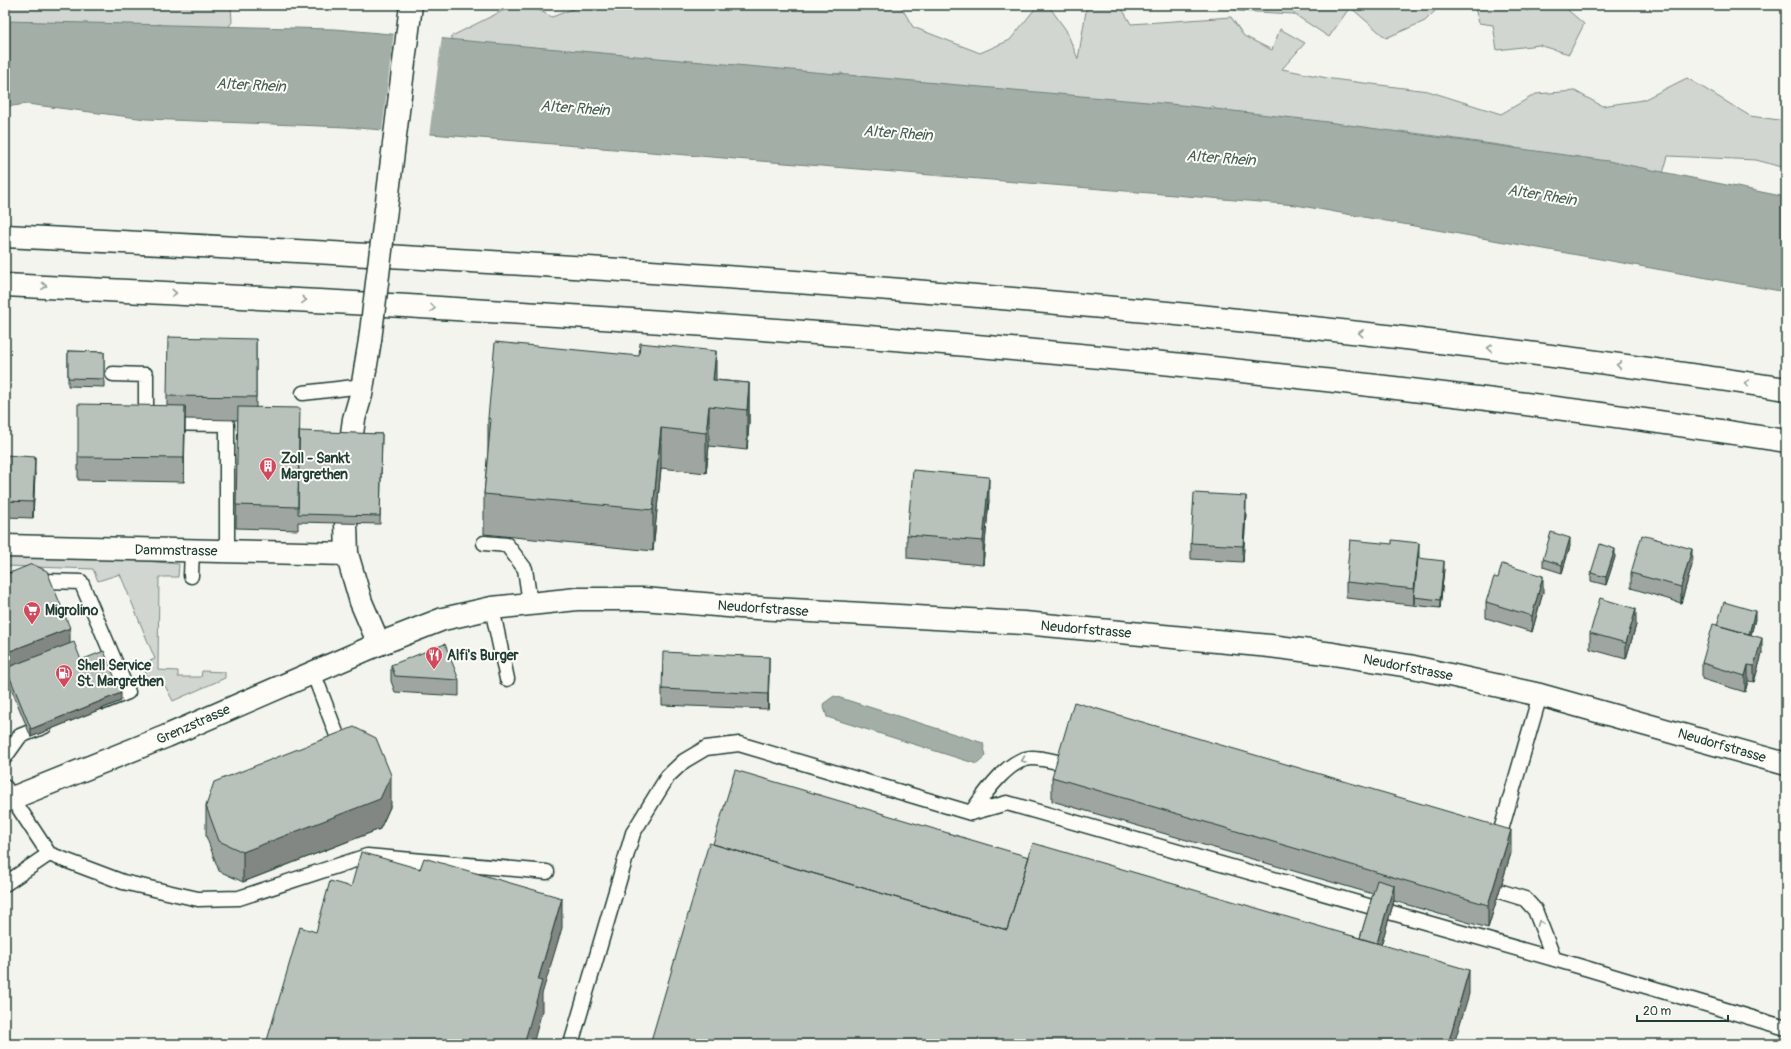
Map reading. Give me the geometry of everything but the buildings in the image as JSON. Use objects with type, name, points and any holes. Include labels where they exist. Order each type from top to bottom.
[{"type":"main road","points":[[351,441],[354,419],[363,386],[370,340],[411,5]]},
{"type":"main road","points":[[5,236],[582,268],[1053,302],[1196,315],[1375,334],[1654,369],[1786,389]]},
{"type":"main road","points":[[5,284],[613,319],[1020,350],[1356,383],[1681,425],[1786,441]]},
{"type":"main road","points":[[346,523],[347,554],[361,602],[379,644]]},
{"type":"main road","name":"Dammstrasse","points":[[5,546],[347,554]]},
{"type":"main road","name":"Neudorfstrasse","points":[[379,644],[443,619],[492,608],[577,599],[643,599],[740,607],[1024,623],[1139,633],[1333,654],[1410,666],[1540,695],[1786,764]]},
{"type":"main road","name":"Grenzstrasse","points":[[8,795],[167,736],[379,644]]},
{"type":"lane","points":[[114,374],[146,375],[146,423],[228,424],[227,551]]},
{"type":"lane","points":[[303,393],[363,386]]},
{"type":"lane","points":[[484,543],[507,545],[524,569],[530,603]]},
{"type":"lane","points":[[191,576],[192,550]]},
{"type":"lane","points":[[5,582],[10,580],[81,582],[128,692],[92,706]]},
{"type":"lane","points":[[492,608],[507,679]]},
{"type":"lane","points":[[313,672],[342,746]]},
{"type":"lane","points":[[1496,849],[1540,695]]},
{"type":"lane","points":[[5,757],[20,736],[56,721]]},
{"type":"lane","points":[[571,1044],[633,832],[668,776],[684,761],[706,748],[739,744],[971,813],[1007,803],[1554,959],[1786,1028]]},
{"type":"lane","points":[[971,813],[989,786],[1015,764],[1031,758],[1062,763]]},
{"type":"lane","points":[[8,795],[49,854],[123,882],[198,899],[239,898],[367,856],[547,872]]},
{"type":"lane","points":[[5,884],[49,854]]},
{"type":"lane","points":[[1500,891],[1525,899],[1535,910],[1554,959]]},
{"type":"shaded area","points":[[5,5],[231,5],[232,22],[221,38],[185,34],[159,24],[104,46],[5,29]]},
{"type":"shaded area","points":[[514,5],[529,5],[552,17],[583,5],[900,5],[913,27],[980,53],[1010,40],[1038,5],[1048,5],[1066,30],[1078,59],[1087,5],[1120,5],[1131,24],[1231,17],[1244,36],[1272,50],[1280,29],[1305,43],[1282,69],[1332,79],[1428,91],[1501,114],[1536,94],[1575,91],[1602,106],[1643,100],[1687,78],[1750,116],[1786,121],[1786,168],[1756,160],[1668,156],[1658,191],[1558,167],[1513,147],[1400,131],[1368,150],[1239,148],[1213,106],[1178,125],[870,113],[842,73],[805,79],[487,78],[450,37]]},
{"type":"shaded area","points":[[1219,5],[1441,5],[1425,21],[1386,38],[1350,7],[1329,37],[1294,14],[1238,11]]},
{"type":"shaded area","points":[[1474,5],[1522,5],[1527,11],[1538,5],[1562,5],[1584,24],[1569,54],[1539,45],[1497,50],[1493,25],[1479,23]]},
{"type":"shaded area","points":[[5,556],[124,559],[179,564],[178,577],[159,577],[158,670],[178,671],[178,677],[201,677],[202,671],[225,672],[225,678],[173,701],[162,680],[150,683],[142,664],[155,659],[120,574],[98,581],[93,569],[5,566]]},
{"type":"water","name":"Alter Rhein","points":[[5,21],[335,29],[1181,105],[1320,121],[1608,161],[1786,197],[1786,292],[1296,205],[346,127],[146,119],[27,104],[5,107]]},
{"type":"water","points":[[834,696],[983,743],[986,756],[977,764],[827,717],[823,704]]},
{"type":"pier","points":[[394,32],[442,36],[429,136],[382,132]]},
{"type":"place","name":"Zoll - Sankt Margrethen","points":[[268,481]]},
{"type":"place","name":"Migrolino","points":[[32,625]]},
{"type":"place","name":"Alfi's Burger","points":[[434,670]]},
{"type":"place","name":"Shell Service St. Margrethen","points":[[64,688]]}]
